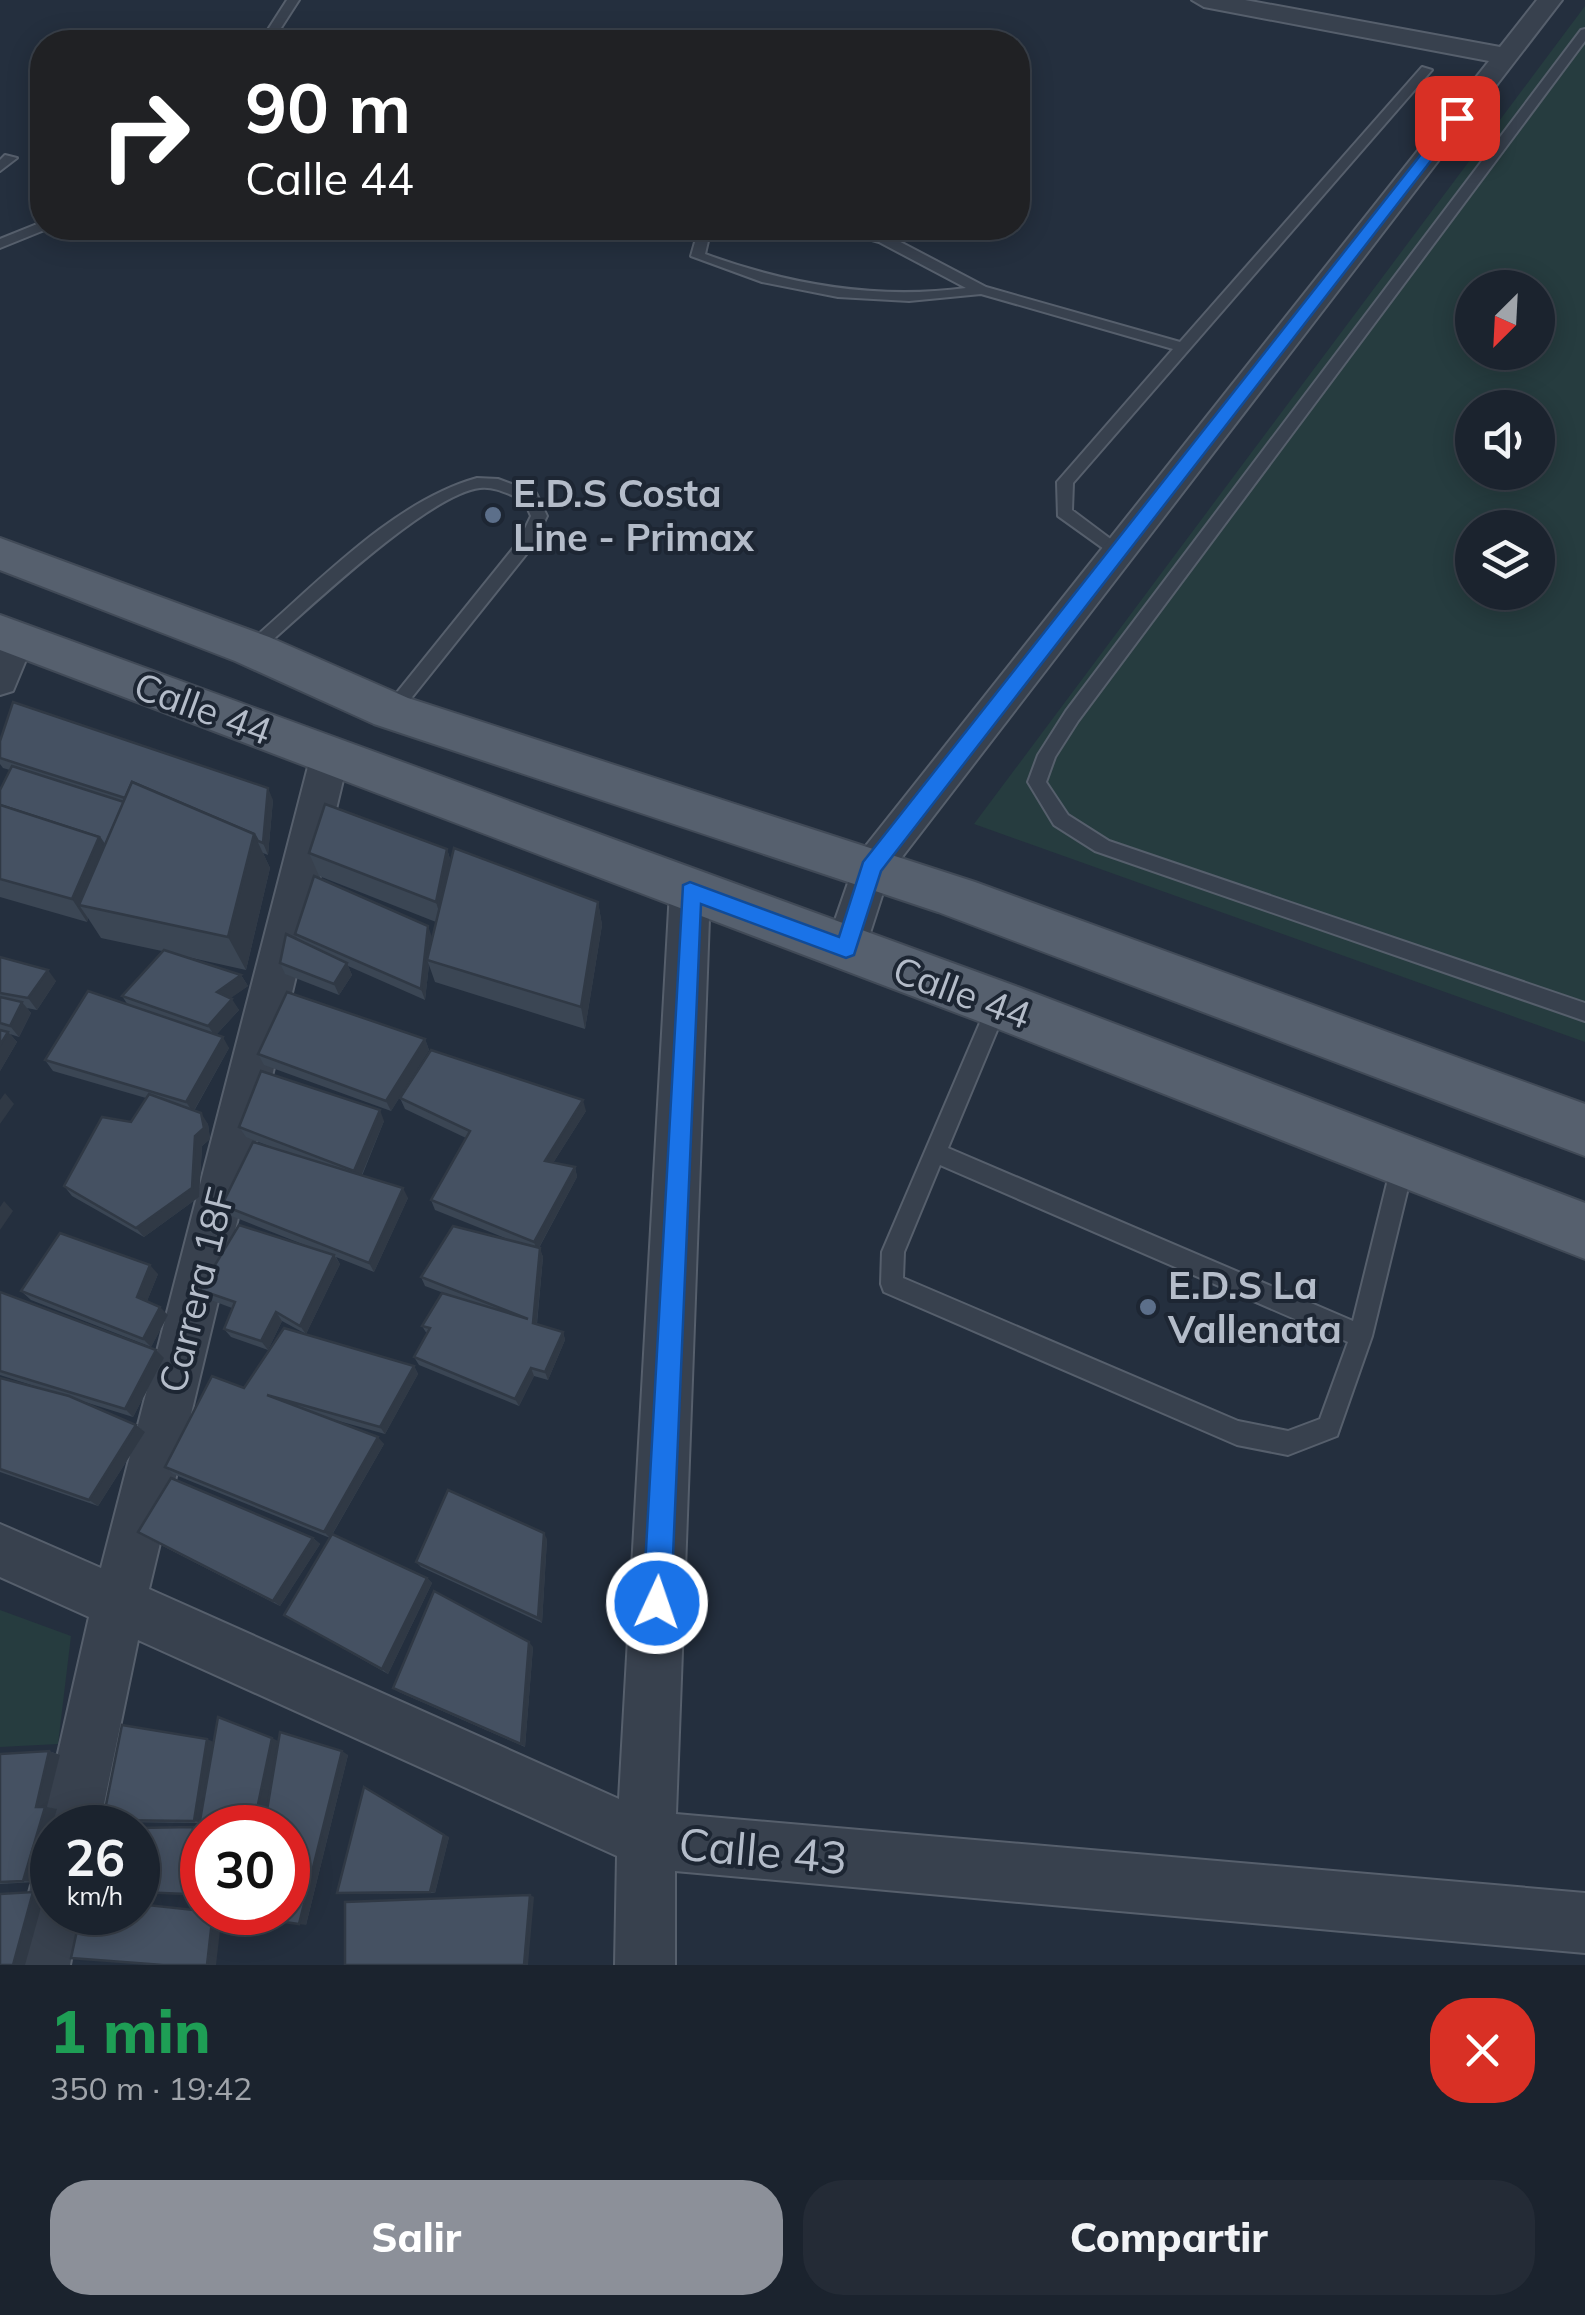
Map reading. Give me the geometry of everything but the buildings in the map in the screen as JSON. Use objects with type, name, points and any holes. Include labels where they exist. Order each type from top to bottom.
[{"type":"main road","name":"Calle 44","points":[[0,552],[252,649],[392,711],[871,868],[1585,1130]]},
{"type":"main road","name":"Calle 44","points":[[6,650],[330,755],[998,1004],[1585,1231]]},
{"type":"street","points":[[1204,0],[1324,11],[1506,56]]},
{"type":"street","points":[[846,949],[871,868],[1550,0]]},
{"type":"street","name":"Carrera 18F","points":[[75,1805],[119,1602],[330,755]]},
{"type":"street","points":[[645,1965],[646,1840],[690,891]]},
{"type":"street","name":"Calle 43","points":[[0,1550],[646,1840],[1517,1913],[1585,1923]]},
{"type":"street","points":[[40,1965],[46,1935]]},
{"type":"lane","points":[[274,30],[293,0]]},
{"type":"lane","points":[[1585,33],[1072,716],[1047,755],[1038,782],[1061,820],[1102,846],[1585,1012]]},
{"type":"lane","points":[[1118,553],[1064,512],[1066,482],[1426,70]]},
{"type":"lane","points":[[0,244],[30,231]]},
{"type":"lane","points":[[701,240],[698,256],[827,294],[929,299],[981,290]]},
{"type":"lane","points":[[886,240],[981,290],[1183,348]]},
{"type":"lane","points":[[252,649],[438,497],[476,483],[504,486],[530,497],[539,516],[526,544],[392,711]]},
{"type":"lane","points":[[998,1004],[893,1252],[892,1284],[1237,1433],[1288,1443],[1329,1428],[1361,1336],[1403,1163]]},
{"type":"lane","points":[[933,1152],[1361,1336]]},
{"type":"green space","points":[[1585,6],[1585,1042],[974,824]]},
{"type":"green space","points":[[0,1610],[71,1636],[58,1744],[0,1747]]},
{"type":"place","name":"E.D.S Costa Line - Primax","points":[[493,515]]},
{"type":"place","name":"E.D.S La Vallenata","points":[[1148,1307]]},
{"type":"route","points":[[657,1603],[690,891],[846,949],[871,868],[1457,118]]}]
